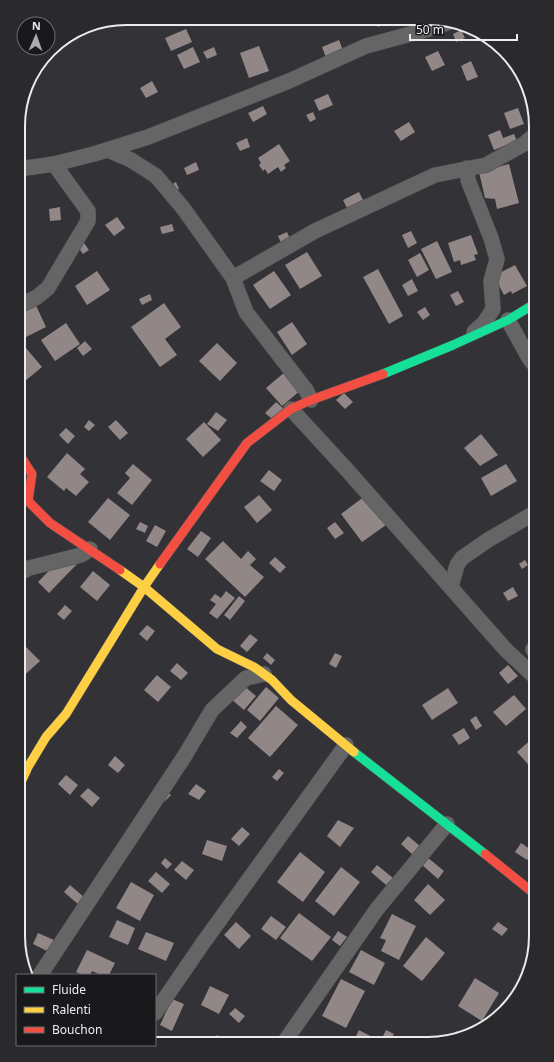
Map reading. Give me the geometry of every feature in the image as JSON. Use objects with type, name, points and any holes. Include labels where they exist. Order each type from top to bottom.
[{"type":"street","points":[[25,168],[54,164],[108,150],[148,137],[281,84],[366,46],[433,25]]},
{"type":"street","points":[[233,278],[315,231],[435,175],[486,165],[529,140]]},
{"type":"street","points":[[108,150],[132,160],[156,176],[183,208],[233,278],[246,312],[306,390],[311,400]]},
{"type":"street","points":[[25,303],[37,297],[48,288],[88,220],[88,211],[54,164]]},
{"type":"street","points":[[453,345],[478,329],[493,310],[491,281],[497,259],[492,238],[468,180],[467,168]]},
{"type":"street","points":[[25,774],[46,737],[66,714],[144,587],[247,442],[291,409],[453,345],[508,320],[529,307]]},
{"type":"street","points":[[508,320],[529,358]]},
{"type":"street","points":[[291,409],[451,586],[505,649],[529,671]]},
{"type":"street","points":[[25,464],[32,474],[28,501],[50,523],[144,587],[217,649],[254,667],[264,674],[291,700],[346,745],[529,889]]},
{"type":"street","points":[[451,586],[457,565],[462,558],[488,540],[529,516]]},
{"type":"street","points":[[25,570],[81,555],[90,549]]},
{"type":"street","points":[[41,974],[184,757],[212,710],[246,678],[264,674]]},
{"type":"street","points":[[156,1012],[203,943],[346,745]]},
{"type":"street","points":[[288,1037],[376,909],[447,824]]},
{"type":"building","points":[[186,29],[192,42],[171,51],[165,38]]},
{"type":"building","points":[[461,30],[465,38],[456,42],[453,34]]},
{"type":"building","points":[[339,40],[344,53],[327,60],[322,47]]},
{"type":"building","points":[[259,46],[269,71],[249,78],[240,53]]},
{"type":"building","points":[[193,47],[200,62],[184,69],[177,55]]},
{"type":"building","points":[[214,47],[217,55],[207,59],[203,52]]},
{"type":"building","points":[[438,51],[445,65],[432,71],[425,57]]},
{"type":"building","points":[[471,61],[478,77],[467,81],[461,66]]},
{"type":"building","points":[[152,81],[158,92],[146,98],[140,88]]},
{"type":"building","points":[[328,94],[333,105],[319,111],[314,100]]},
{"type":"building","points":[[263,106],[267,114],[253,122],[248,113]]},
{"type":"building","points":[[518,108],[524,124],[510,129],[504,113]]},
{"type":"building","points":[[313,112],[316,119],[310,122],[306,115]]},
{"type":"building","points":[[409,122],[415,132],[401,141],[394,131]]},
{"type":"building","points":[[500,130],[503,138],[514,134],[517,141],[494,150],[488,135]]},
{"type":"building","points":[[247,138],[250,147],[240,151],[236,143]]},
{"type":"building","points":[[279,144],[290,161],[284,165],[286,168],[281,172],[278,167],[268,174],[265,169],[263,171],[259,165],[261,163],[258,158]]},
{"type":"building","points":[[196,162],[199,170],[187,175],[184,168]]},
{"type":"building","points":[[509,164],[519,203],[497,209],[495,199],[485,198],[479,172]]},
{"type":"building","points":[[176,182],[179,189],[174,192],[171,185]]},
{"type":"building","points":[[359,192],[363,200],[347,208],[343,200]]},
{"type":"building","points":[[60,207],[61,220],[50,221],[49,209]]},
{"type":"building","points":[[117,217],[125,228],[114,236],[105,225]]},
{"type":"building","points":[[172,224],[174,231],[162,234],[160,227]]},
{"type":"building","points":[[411,231],[417,243],[408,248],[402,235]]},
{"type":"building","points":[[287,232],[291,241],[282,245],[278,236]]},
{"type":"building","points":[[471,235],[478,254],[474,255],[476,260],[461,265],[460,260],[454,262],[448,243]]},
{"type":"building","points":[[437,241],[452,272],[436,279],[421,249]]},
{"type":"building","points":[[84,243],[89,250],[83,254],[78,247]]},
{"type":"building","points":[[307,252],[322,276],[300,289],[285,265]]},
{"type":"building","points":[[420,253],[429,270],[417,277],[408,260]]},
{"type":"building","points":[[515,265],[527,286],[512,294],[511,291],[504,295],[494,276]]},
{"type":"building","points":[[378,269],[403,316],[389,324],[363,277]]},
{"type":"building","points":[[97,271],[110,290],[87,305],[75,286]]},
{"type":"building","points":[[274,271],[291,295],[270,309],[253,285]]},
{"type":"building","points":[[412,279],[418,291],[408,296],[402,285]]},
{"type":"building","points":[[458,291],[464,302],[456,306],[450,295]]},
{"type":"building","points":[[150,294],[152,300],[142,305],[139,299]]},
{"type":"building","points":[[33,299],[46,327],[26,337],[25,335],[25,303]]},
{"type":"building","points":[[164,303],[181,327],[165,339],[177,355],[160,367],[131,327]]},
{"type":"building","points":[[425,307],[430,315],[423,320],[417,312]]},
{"type":"building","points":[[292,322],[307,344],[292,355],[277,332]]},
{"type":"building","points":[[66,323],[80,344],[55,361],[41,340]]},
{"type":"building","points":[[85,341],[92,349],[83,356],[77,348]]},
{"type":"building","points":[[217,343],[237,363],[220,381],[199,361]]},
{"type":"building","points":[[26,348],[42,367],[25,381]]},
{"type":"building","points":[[285,372],[301,390],[282,406],[266,388]]},
{"type":"building","points":[[344,393],[353,402],[345,409],[336,400]]},
{"type":"building","points":[[276,402],[284,409],[271,418],[265,413]]},
{"type":"building","points":[[216,412],[227,420],[218,431],[207,424]]},
{"type":"building","points":[[89,420],[95,425],[89,431],[84,427]]},
{"type":"building","points":[[116,420],[128,433],[120,440],[108,427]]},
{"type":"building","points":[[204,422],[221,440],[203,457],[186,439]]},
{"type":"building","points":[[66,428],[75,436],[68,444],[59,435]]},
{"type":"building","points":[[481,434],[498,455],[480,466],[464,448]]},
{"type":"building","points":[[67,453],[85,469],[80,474],[89,482],[76,496],[66,488],[64,491],[47,477]]},
{"type":"building","points":[[133,464],[152,480],[132,505],[117,493],[130,478],[125,473]]},
{"type":"building","points":[[506,464],[517,481],[491,496],[481,478]]},
{"type":"building","points":[[269,470],[282,480],[274,491],[260,481]]},
{"type":"building","points":[[259,495],[272,510],[257,523],[244,507]]},
{"type":"building","points":[[365,496],[386,525],[362,542],[341,514]]},
{"type":"building","points":[[108,498],[130,515],[110,540],[88,522]]},
{"type":"building","points":[[140,522],[148,526],[145,533],[136,529]]},
{"type":"building","points":[[335,522],[344,533],[335,539],[327,528]]},
{"type":"building","points":[[155,525],[166,531],[157,547],[146,541]]},
{"type":"building","points":[[201,531],[211,538],[198,557],[187,549]]},
{"type":"building","points":[[223,541],[241,559],[248,551],[256,559],[250,565],[264,577],[245,597],[205,559]]},
{"type":"building","points":[[66,553],[77,564],[49,593],[38,582]]},
{"type":"building","points":[[275,557],[286,567],[280,573],[269,563]]},
{"type":"building","points":[[525,560],[528,565],[522,569],[519,564]]},
{"type":"building","points":[[93,571],[110,585],[97,601],[80,587]]},
{"type":"building","points":[[513,587],[518,596],[508,601],[503,593]]},
{"type":"building","points":[[226,591],[235,598],[217,619],[209,613],[216,604],[210,600],[215,594],[221,598]]},
{"type":"building","points":[[239,596],[245,601],[230,620],[224,615]]},
{"type":"building","points":[[65,605],[72,611],[64,620],[57,614]]},
{"type":"building","points":[[147,625],[155,631],[147,641],[139,634]]},
{"type":"building","points":[[250,634],[258,640],[247,652],[240,646]]},
{"type":"building","points":[[25,646],[40,661],[25,675]]},
{"type":"building","points":[[267,653],[275,660],[271,665],[263,658]]},
{"type":"building","points":[[335,653],[342,656],[336,668],[329,664]]},
{"type":"building","points":[[177,663],[188,673],[181,680],[170,671]]},
{"type":"building","points":[[508,665],[518,676],[508,684],[499,673]]},
{"type":"building","points":[[157,675],[171,687],[158,702],[144,690]]},
{"type":"building","points":[[243,685],[256,696],[244,710],[231,699]]},
{"type":"building","points":[[266,687],[279,698],[260,721],[247,710]]},
{"type":"building","points":[[448,688],[458,703],[432,720],[422,705]]},
{"type":"building","points":[[514,695],[526,709],[506,726],[493,712]]},
{"type":"building","points":[[276,706],[298,725],[270,757],[248,738]]},
{"type":"building","points":[[476,716],[482,726],[476,730],[470,720]]},
{"type":"building","points":[[241,721],[247,727],[237,738],[230,733]]},
{"type":"building","points":[[464,728],[470,738],[459,745],[452,735]]},
{"type":"building","points":[[529,741],[529,765],[517,752]]},
{"type":"building","points":[[115,756],[125,765],[118,773],[108,765]]},
{"type":"building","points":[[279,769],[284,773],[277,781],[272,777]]},
{"type":"building","points":[[66,775],[78,785],[70,795],[58,784]]},
{"type":"building","points":[[196,784],[206,791],[199,800],[188,794]]},
{"type":"building","points":[[88,788],[100,798],[92,807],[80,796]]},
{"type":"building","points":[[165,790],[171,795],[165,801],[160,796]]},
{"type":"building","points":[[338,820],[354,828],[340,847],[327,836]]},
{"type":"building","points":[[242,827],[250,834],[239,846],[231,839]]},
{"type":"building","points":[[408,836],[420,846],[413,855],[401,844]]},
{"type":"building","points":[[207,840],[227,846],[222,861],[202,854]]},
{"type":"building","points":[[521,843],[529,848],[529,857],[527,860],[515,852]]},
{"type":"building","points":[[300,852],[325,872],[303,902],[277,882]]},
{"type":"building","points":[[427,857],[444,871],[438,879],[421,864]]},
{"type":"building","points":[[165,858],[172,864],[167,869],[161,863]]},
{"type":"building","points":[[182,861],[194,870],[186,880],[174,870]]},
{"type":"building","points":[[377,865],[393,878],[386,885],[371,872]]},
{"type":"building","points":[[341,867],[360,882],[334,916],[315,901]]},
{"type":"building","points":[[156,872],[170,884],[162,893],[148,881]]},
{"type":"building","points":[[131,882],[154,895],[140,921],[116,908]]},
{"type":"building","points":[[428,884],[445,900],[430,915],[414,900]]},
{"type":"building","points":[[70,885],[85,898],[79,905],[64,892]]},
{"type":"building","points":[[299,913],[331,937],[312,961],[280,938]]},
{"type":"building","points":[[392,914],[416,926],[399,960],[381,951],[386,940],[380,938]]},
{"type":"building","points":[[271,916],[286,927],[276,940],[261,929]]},
{"type":"building","points":[[117,920],[135,928],[128,945],[109,937]]},
{"type":"building","points":[[236,922],[251,936],[239,949],[224,935]]},
{"type":"building","points":[[498,922],[508,929],[502,936],[492,929]]},
{"type":"building","points":[[338,931],[347,937],[340,946],[332,940]]},
{"type":"building","points":[[146,932],[174,943],[166,961],[138,949]]},
{"type":"building","points":[[38,933],[54,940],[49,952],[33,944]]},
{"type":"building","points":[[426,937],[445,953],[422,981],[403,966]]},
{"type":"building","points":[[87,950],[115,963],[110,974],[99,974],[92,971],[90,974],[81,974],[76,972]]},
{"type":"building","points":[[361,950],[385,963],[374,985],[349,972]]},
{"type":"building","points":[[475,978],[499,993],[482,1021],[458,1006]]},
{"type":"building","points":[[341,979],[365,991],[346,1028],[322,1016]]},
{"type":"building","points":[[210,986],[229,995],[219,1014],[201,1005]]},
{"type":"building","points":[[172,999],[184,1004],[172,1031],[160,1025]]},
{"type":"building","points":[[235,1008],[245,1016],[239,1023],[229,1014]]},
{"type":"building","points":[[359,1030],[372,1037],[356,1037]]},
{"type":"building","points":[[386,1030],[394,1034],[392,1037],[382,1037]]},
{"type":"traffic: fast","points":[[383,374],[508,320],[529,307]]},
{"type":"traffic: fast","points":[[354,752],[485,854]]},
{"type":"traffic: slow","points":[[25,774],[46,737],[66,714],[144,587],[160,564]]},
{"type":"traffic: slow","points":[[120,570],[144,587],[217,649],[254,667],[272,680],[291,700],[354,752]]},
{"type":"traffic: jam","points":[[160,564],[247,443],[291,409],[311,400],[383,374]]},
{"type":"traffic: jam","points":[[25,463],[32,474],[28,501],[50,523],[120,570]]},
{"type":"traffic: jam","points":[[485,854],[529,889]]}]
